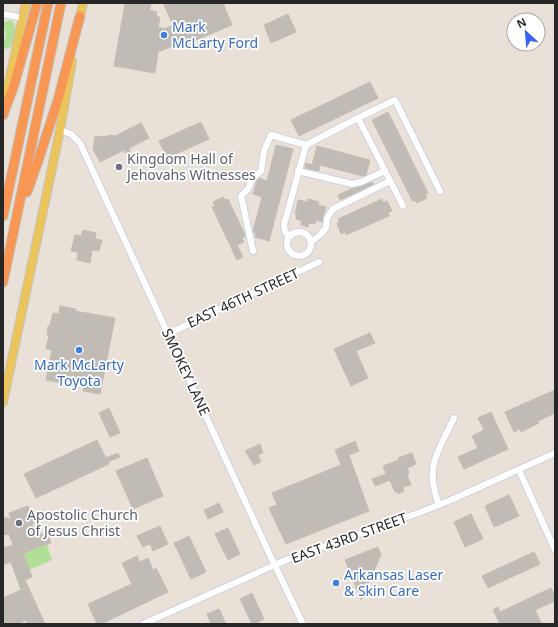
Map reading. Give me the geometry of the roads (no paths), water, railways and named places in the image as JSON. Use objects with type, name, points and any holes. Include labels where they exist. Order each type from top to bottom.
[{"type":"highway","points":[[3,115],[14,85],[37,3]]},
{"type":"highway","points":[[3,216],[48,3]]},
{"type":"highway","points":[[3,282],[61,3]]},
{"type":"highway","points":[[17,216],[37,164],[58,100],[80,16]]},
{"type":"main road","points":[[3,111],[26,3]]},
{"type":"main road","points":[[3,402],[60,130],[83,3]]},
{"type":"street","points":[[3,14],[22,18]]},
{"type":"street","points":[[252,251],[241,196],[248,189],[252,179],[261,171],[264,151],[271,135],[306,145],[395,100],[440,190]]},
{"type":"street","points":[[358,118],[402,206]]},
{"type":"street","name":"SMOKEY LANE","points":[[60,130],[71,134],[80,143],[303,624]]},
{"type":"street","points":[[289,237],[284,226],[306,145]]},
{"type":"street","points":[[298,171],[352,184],[361,182],[385,171]]},
{"type":"street","points":[[311,242],[326,228],[327,218],[333,209],[390,181]]},
{"type":"street","points":[[295,232],[303,233],[311,242],[310,248],[303,255],[292,255],[287,249],[286,244],[289,237],[295,232]]},
{"type":"street","points":[[303,255],[312,266]]},
{"type":"street","points":[[303,255],[305,269]]},
{"type":"street","name":"EAST 46TH STREET","points":[[168,334],[269,284],[319,262]]},
{"type":"street","points":[[439,505],[432,486],[431,472],[436,454],[454,418]]},
{"type":"street","name":"EAST 43RD STREET","points":[[143,624],[275,565],[439,505],[555,453]]},
{"type":"street","points":[[519,470],[555,550]]},
{"type":"place","name":"Mark McLarty Ford","points":[[164,35]]},
{"type":"place","name":"Kingdom Hall of Jehovahs Witnesses","points":[[119,167]]},
{"type":"place","name":"Mark McLarty Toyota","points":[[79,350]]},
{"type":"place","name":"Apostolic Church of Jesus Christ","points":[[19,523]]},
{"type":"place","name":"Arkansas Laser & Skin Care","points":[[336,583]]}]
